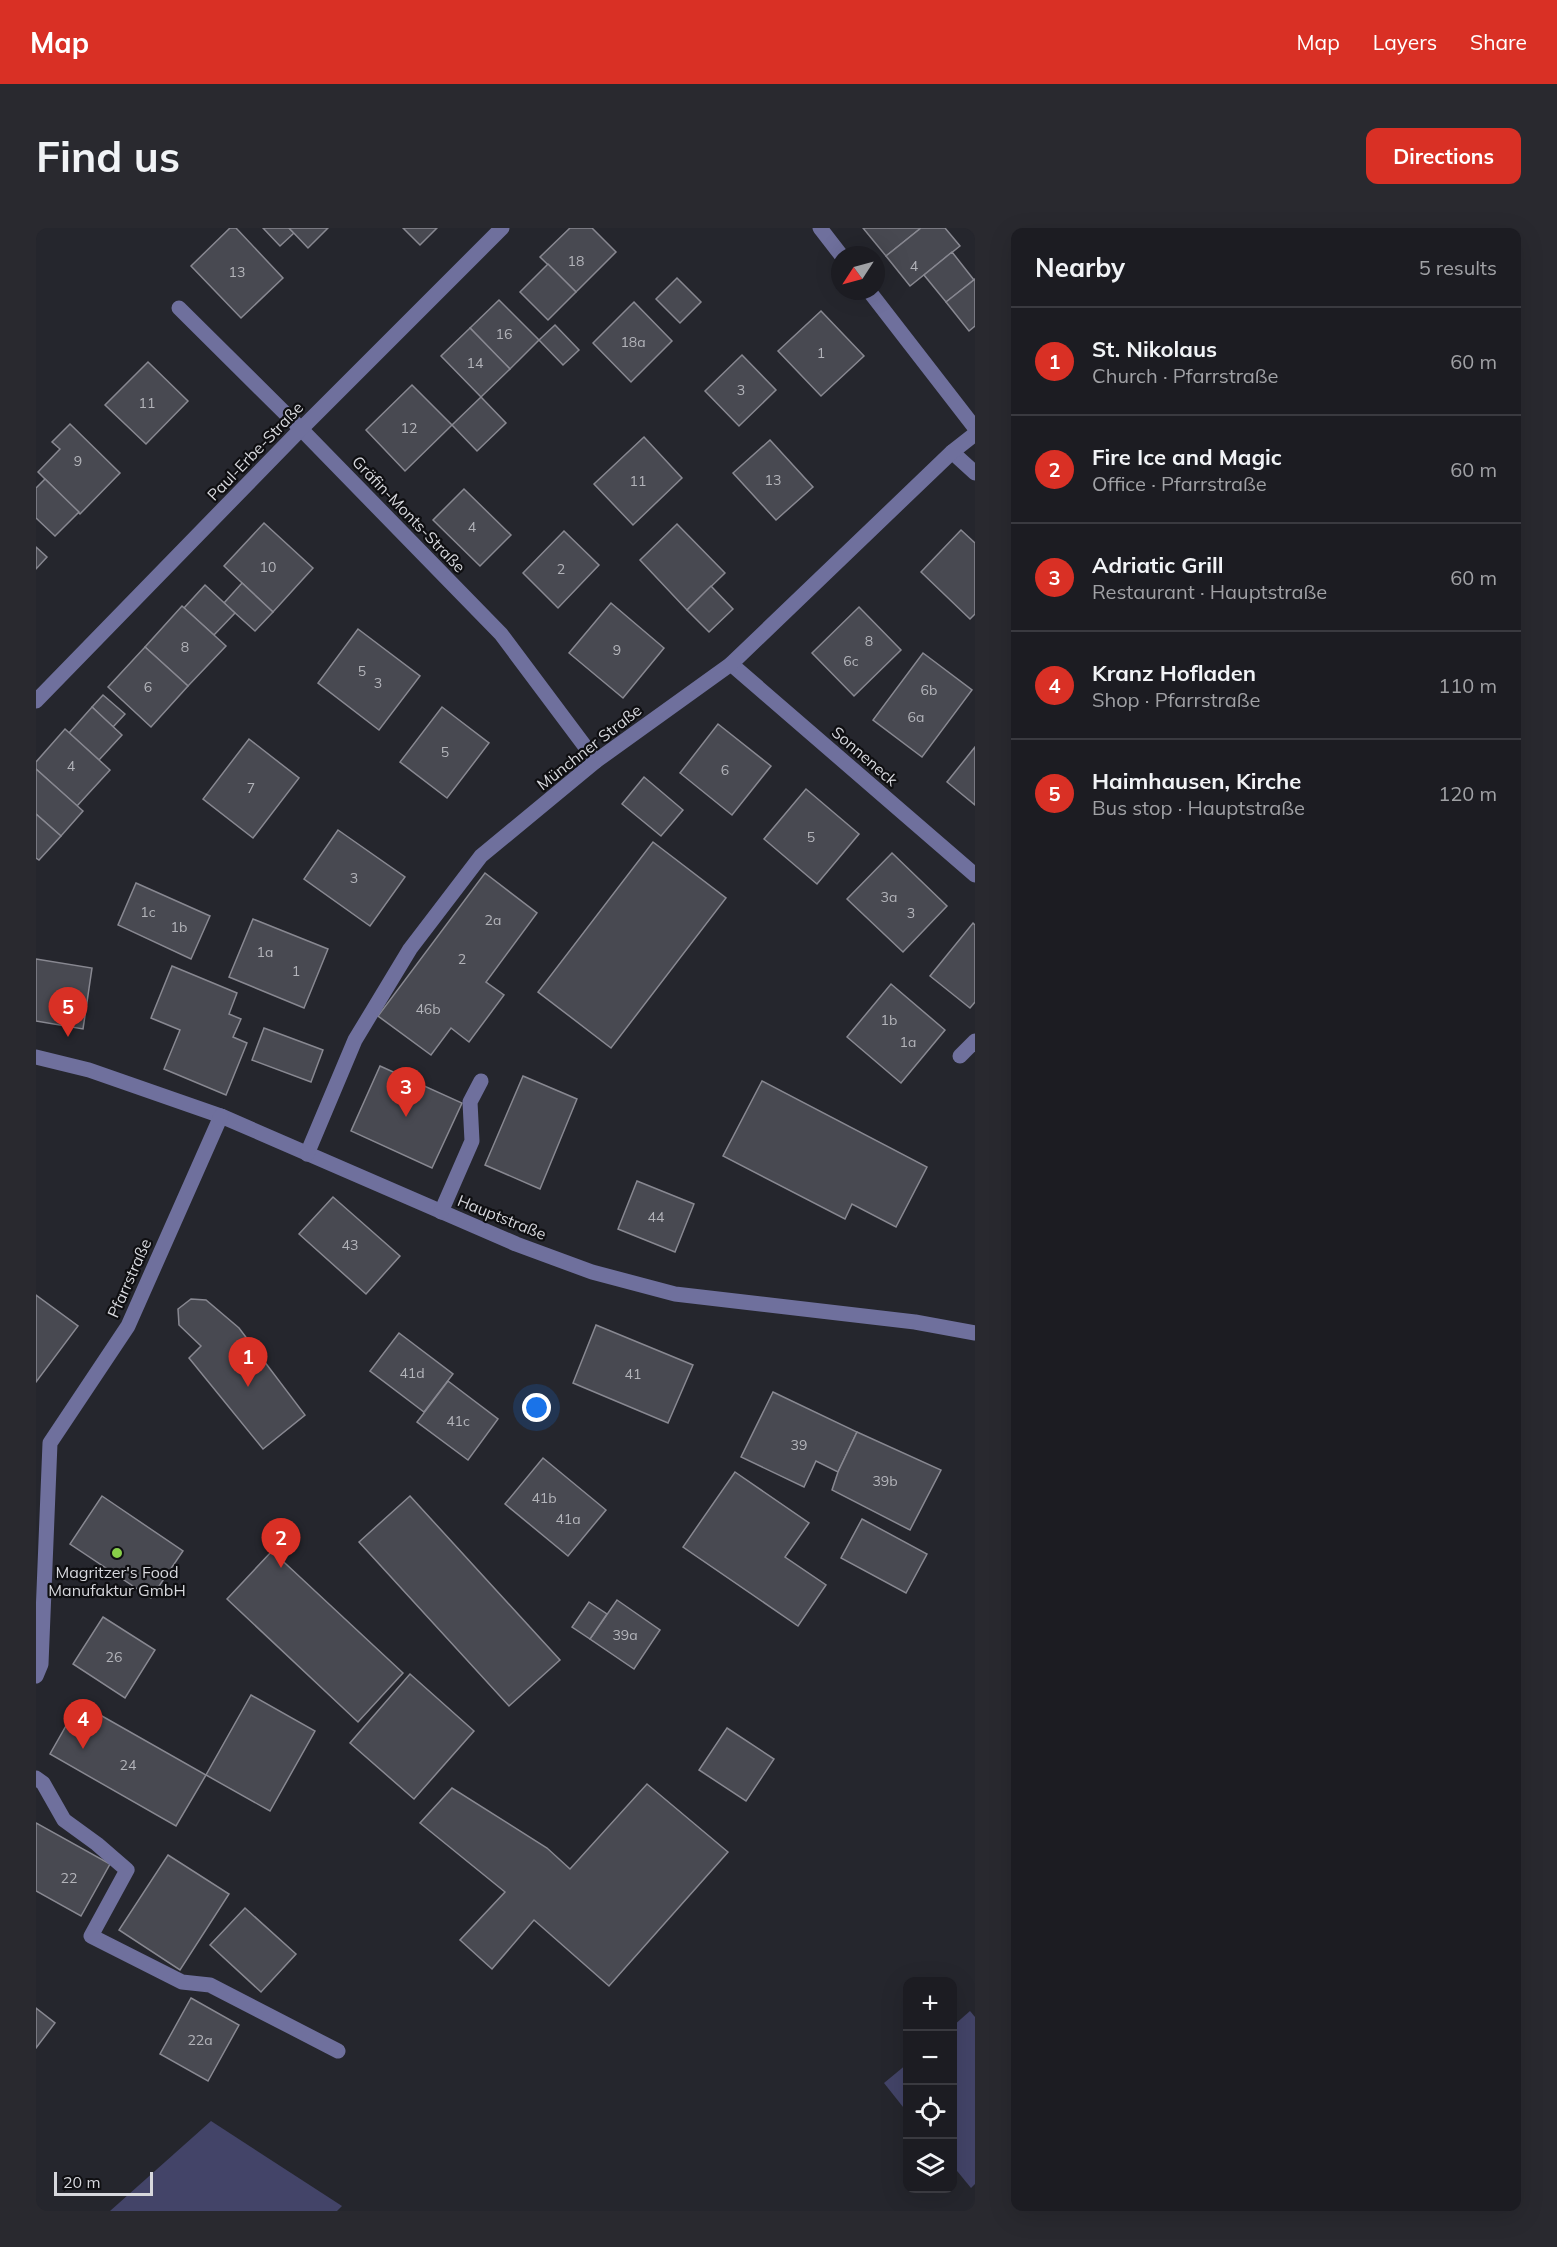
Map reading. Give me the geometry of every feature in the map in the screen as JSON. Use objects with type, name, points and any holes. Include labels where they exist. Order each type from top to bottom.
[{"type":"street","name":"Paul-Erbe-Straße","points":[[36,701],[301,429],[502,228]]},
{"type":"street","points":[[820,228],[834,246]]},
{"type":"street","points":[[876,300],[975,428]]},
{"type":"street","name":"Gräfin-Monts-Straße","points":[[179,308],[501,634],[596,761]]},
{"type":"street","name":"Münchner Straße","points":[[307,1154],[355,1040],[410,949],[482,856],[596,761],[731,664],[952,452],[975,434]]},
{"type":"street","points":[[952,452],[975,473]]},
{"type":"street","name":"Sonneneck","points":[[731,664],[975,875]]},
{"type":"street","points":[[960,1056],[975,1041]]},
{"type":"street","name":"Hauptstraße","points":[[36,1057],[89,1070],[221,1116],[516,1244],[592,1272],[675,1294],[915,1322],[975,1332]]},
{"type":"street","points":[[441,1212],[472,1141],[470,1102],[481,1081]]},
{"type":"street","name":"Pfarrstraße","points":[[36,1676],[41,1664],[43,1441],[128,1326],[221,1116]]},
{"type":"street","points":[[36,1778],[43,1784],[64,1820],[127,1870],[91,1935],[182,1982],[210,1985],[338,2051]]},
{"type":"shaded area","points":[[970,2011],[975,2017],[975,2184],[971,2188],[957,2171],[957,2022]]},
{"type":"shaded area","points":[[903,2067],[903,2107],[884,2083]]},
{"type":"shaded area","points":[[211,2121],[342,2206],[337,2211],[110,2211]]},
{"type":"building","points":[[230,228],[236,228],[283,278],[241,318],[191,266]]},
{"type":"building","points":[[263,228],[289,228],[294,233],[280,246]]},
{"type":"building","points":[[289,228],[328,228],[308,248]]},
{"type":"building","points":[[403,228],[437,228],[420,245]]},
{"type":"building","points":[[570,228],[592,228],[616,252],[576,292],[540,257]]},
{"type":"building","points":[[863,228],[921,228],[886,256],[885,246],[878,246]]},
{"type":"building","points":[[921,228],[945,228],[960,246],[910,286],[886,256]]},
{"type":"building","points":[[952,252],[974,280],[946,302],[924,275]]},
{"type":"building","points":[[548,264],[576,292],[548,320],[520,292]]},
{"type":"building","points":[[677,278],[701,302],[680,323],[656,299]]},
{"type":"building","points":[[975,279],[975,326],[969,331],[946,302]]},
{"type":"building","points":[[499,300],[539,340],[510,369],[470,328]]},
{"type":"building","points":[[634,302],[672,341],[631,382],[593,343]]},
{"type":"building","points":[[821,311],[864,356],[821,396],[778,351]]},
{"type":"building","points":[[555,325],[579,350],[563,365],[539,340]]},
{"type":"building","points":[[470,328],[510,369],[481,397],[441,356]]},
{"type":"building","points":[[742,355],[776,390],[739,426],[705,391]]},
{"type":"building","points":[[148,362],[188,401],[146,444],[105,405]]},
{"type":"building","points":[[412,385],[452,425],[405,471],[366,430]]},
{"type":"building","points":[[481,397],[506,423],[477,451],[452,425]]},
{"type":"building","points":[[70,424],[120,473],[80,514],[38,472],[60,449],[52,442]]},
{"type":"building","points":[[644,437],[682,478],[633,525],[594,484]]},
{"type":"building","points":[[770,440],[813,487],[776,520],[733,473]]},
{"type":"building","points":[[45,479],[79,512],[55,536],[36,518],[36,488]]},
{"type":"building","points":[[464,489],[511,535],[480,566],[433,520]]},
{"type":"building","points":[[264,523],[313,568],[273,612],[224,566]]},
{"type":"building","points":[[677,524],[725,573],[687,610],[640,560]]},
{"type":"building","points":[[961,530],[975,543],[975,614],[970,619],[921,572]]},
{"type":"building","points":[[564,531],[599,565],[558,608],[523,573]]},
{"type":"building","points":[[36,547],[47,557],[36,569]]},
{"type":"building","points":[[242,583],[273,612],[255,631],[224,603]]},
{"type":"building","points":[[205,585],[235,613],[214,635],[184,608]]},
{"type":"building","points":[[711,586],[733,609],[709,632],[687,610]]},
{"type":"building","points":[[611,603],[664,648],[623,698],[569,653]]},
{"type":"building","points":[[182,606],[226,646],[188,686],[145,647]]},
{"type":"building","points":[[859,607],[901,650],[854,696],[812,653]]},
{"type":"building","points":[[358,629],[420,676],[379,730],[318,683]]},
{"type":"building","points":[[145,647],[188,686],[151,727],[108,687]]},
{"type":"building","points":[[923,653],[972,690],[922,757],[873,720]]},
{"type":"building","points":[[103,695],[125,714],[113,727],[92,707]]},
{"type":"building","points":[[92,707],[122,735],[99,760],[69,733]]},
{"type":"building","points":[[442,707],[489,743],[447,798],[400,762]]},
{"type":"building","points":[[718,724],[771,766],[732,815],[680,773]]},
{"type":"building","points":[[65,729],[110,770],[77,806],[36,769],[36,762]]},
{"type":"building","points":[[249,739],[299,778],[253,838],[203,799]]},
{"type":"building","points":[[975,747],[975,805],[947,782]]},
{"type":"building","points":[[36,769],[83,811],[61,836],[36,814]]},
{"type":"building","points":[[644,777],[683,810],[661,836],[622,804]]},
{"type":"building","points":[[806,789],[859,834],[817,884],[764,839]]},
{"type":"building","points":[[36,814],[61,836],[39,860],[36,858]]},
{"type":"building","points":[[338,830],[405,877],[370,926],[304,879]]},
{"type":"building","points":[[653,842],[726,898],[611,1048],[538,992]]},
{"type":"building","points":[[892,853],[947,906],[903,952],[847,899]]},
{"type":"building","points":[[485,873],[537,913],[486,982],[504,995],[469,1042],[451,1028],[431,1055],[378,1016]]},
{"type":"building","points":[[136,883],[210,916],[191,959],[118,925]]},
{"type":"building","points":[[253,919],[328,949],[304,1008],[229,977]]},
{"type":"building","points":[[973,923],[975,925],[975,1002],[970,1008],[930,976]]},
{"type":"building","points":[[36,959],[92,968],[83,1029],[36,1021]]},
{"type":"building","points":[[172,966],[237,993],[229,1014],[241,1019],[233,1037],[247,1043],[226,1095],[164,1069],[180,1030],[151,1018]]},
{"type":"building","points":[[891,984],[945,1030],[901,1083],[847,1037]]},
{"type":"building","points":[[264,1028],[323,1050],[311,1082],[252,1060]]},
{"type":"building","points":[[380,1066],[462,1103],[432,1168],[351,1131]]},
{"type":"building","points":[[523,1076],[577,1099],[540,1189],[485,1165]]},
{"type":"building","points":[[762,1081],[927,1167],[896,1227],[852,1204],[845,1219],[723,1156]]},
{"type":"building","points":[[637,1181],[694,1204],[675,1252],[618,1229]]},
{"type":"building","points":[[333,1197],[400,1256],[366,1294],[299,1234]]},
{"type":"building","points":[[36,1295],[78,1326],[36,1382]]},
{"type":"building","points":[[191,1299],[206,1300],[239,1328],[305,1415],[263,1449],[189,1358],[201,1346],[179,1325],[178,1309]]},
{"type":"building","points":[[596,1325],[693,1365],[668,1423],[573,1383]]},
{"type":"building","points":[[399,1333],[453,1374],[424,1412],[370,1371]]},
{"type":"building","points":[[448,1381],[498,1419],[468,1460],[417,1422]]},
{"type":"building","points":[[773,1392],[857,1432],[838,1472],[816,1461],[804,1487],[741,1457]]},
{"type":"building","points":[[857,1432],[941,1470],[910,1530],[832,1490]]},
{"type":"building","points":[[543,1458],[606,1510],[568,1556],[505,1504]]},
{"type":"building","points":[[735,1472],[809,1523],[785,1557],[826,1585],[798,1626],[683,1547]]},
{"type":"building","points":[[102,1496],[183,1551],[151,1598],[70,1544]]},
{"type":"building","points":[[410,1496],[560,1660],[509,1706],[359,1542]]},
{"type":"building","points":[[862,1519],[927,1554],[906,1593],[841,1558]]},
{"type":"building","points":[[272,1551],[403,1673],[358,1722],[227,1599]]},
{"type":"building","points":[[617,1600],[660,1630],[634,1669],[590,1639]]},
{"type":"building","points":[[589,1602],[607,1614],[590,1639],[572,1627]]},
{"type":"building","points":[[103,1617],[155,1650],[125,1698],[73,1664]]},
{"type":"building","points":[[410,1674],[474,1731],[414,1799],[350,1743]]},
{"type":"building","points":[[251,1695],[315,1731],[270,1811],[206,1775]]},
{"type":"building","points":[[79,1703],[206,1775],[176,1826],[50,1754]]},
{"type":"building","points":[[727,1728],[774,1759],[746,1801],[699,1770]]},
{"type":"building","points":[[647,1784],[728,1852],[609,1986],[534,1920],[492,1969],[460,1940],[505,1892],[420,1823],[452,1788],[547,1848],[570,1869]]},
{"type":"building","points":[[36,1823],[110,1864],[81,1916],[36,1891]]},
{"type":"building","points":[[168,1855],[229,1894],[180,1970],[119,1930]]},
{"type":"building","points":[[245,1908],[296,1954],[261,1992],[210,1945]]},
{"type":"building","points":[[191,1998],[239,2025],[208,2081],[160,2054]]},
{"type":"building","points":[[36,2008],[55,2023],[36,2048]]},
{"type":"place","name":"Haimhausen, Kirche","points":[[68,1037]]},
{"type":"place","name":"Adriatic Grill","points":[[406,1117]]},
{"type":"place","name":"St. Nikolaus","points":[[248,1387]]},
{"type":"place","name":"Magritzer's Food Manufaktur GmbH","points":[[117,1553]]},
{"type":"place","name":"Fire Ice and Magic","points":[[281,1568]]},
{"type":"place","name":"Kranz Hofladen","points":[[83,1749]]}]
